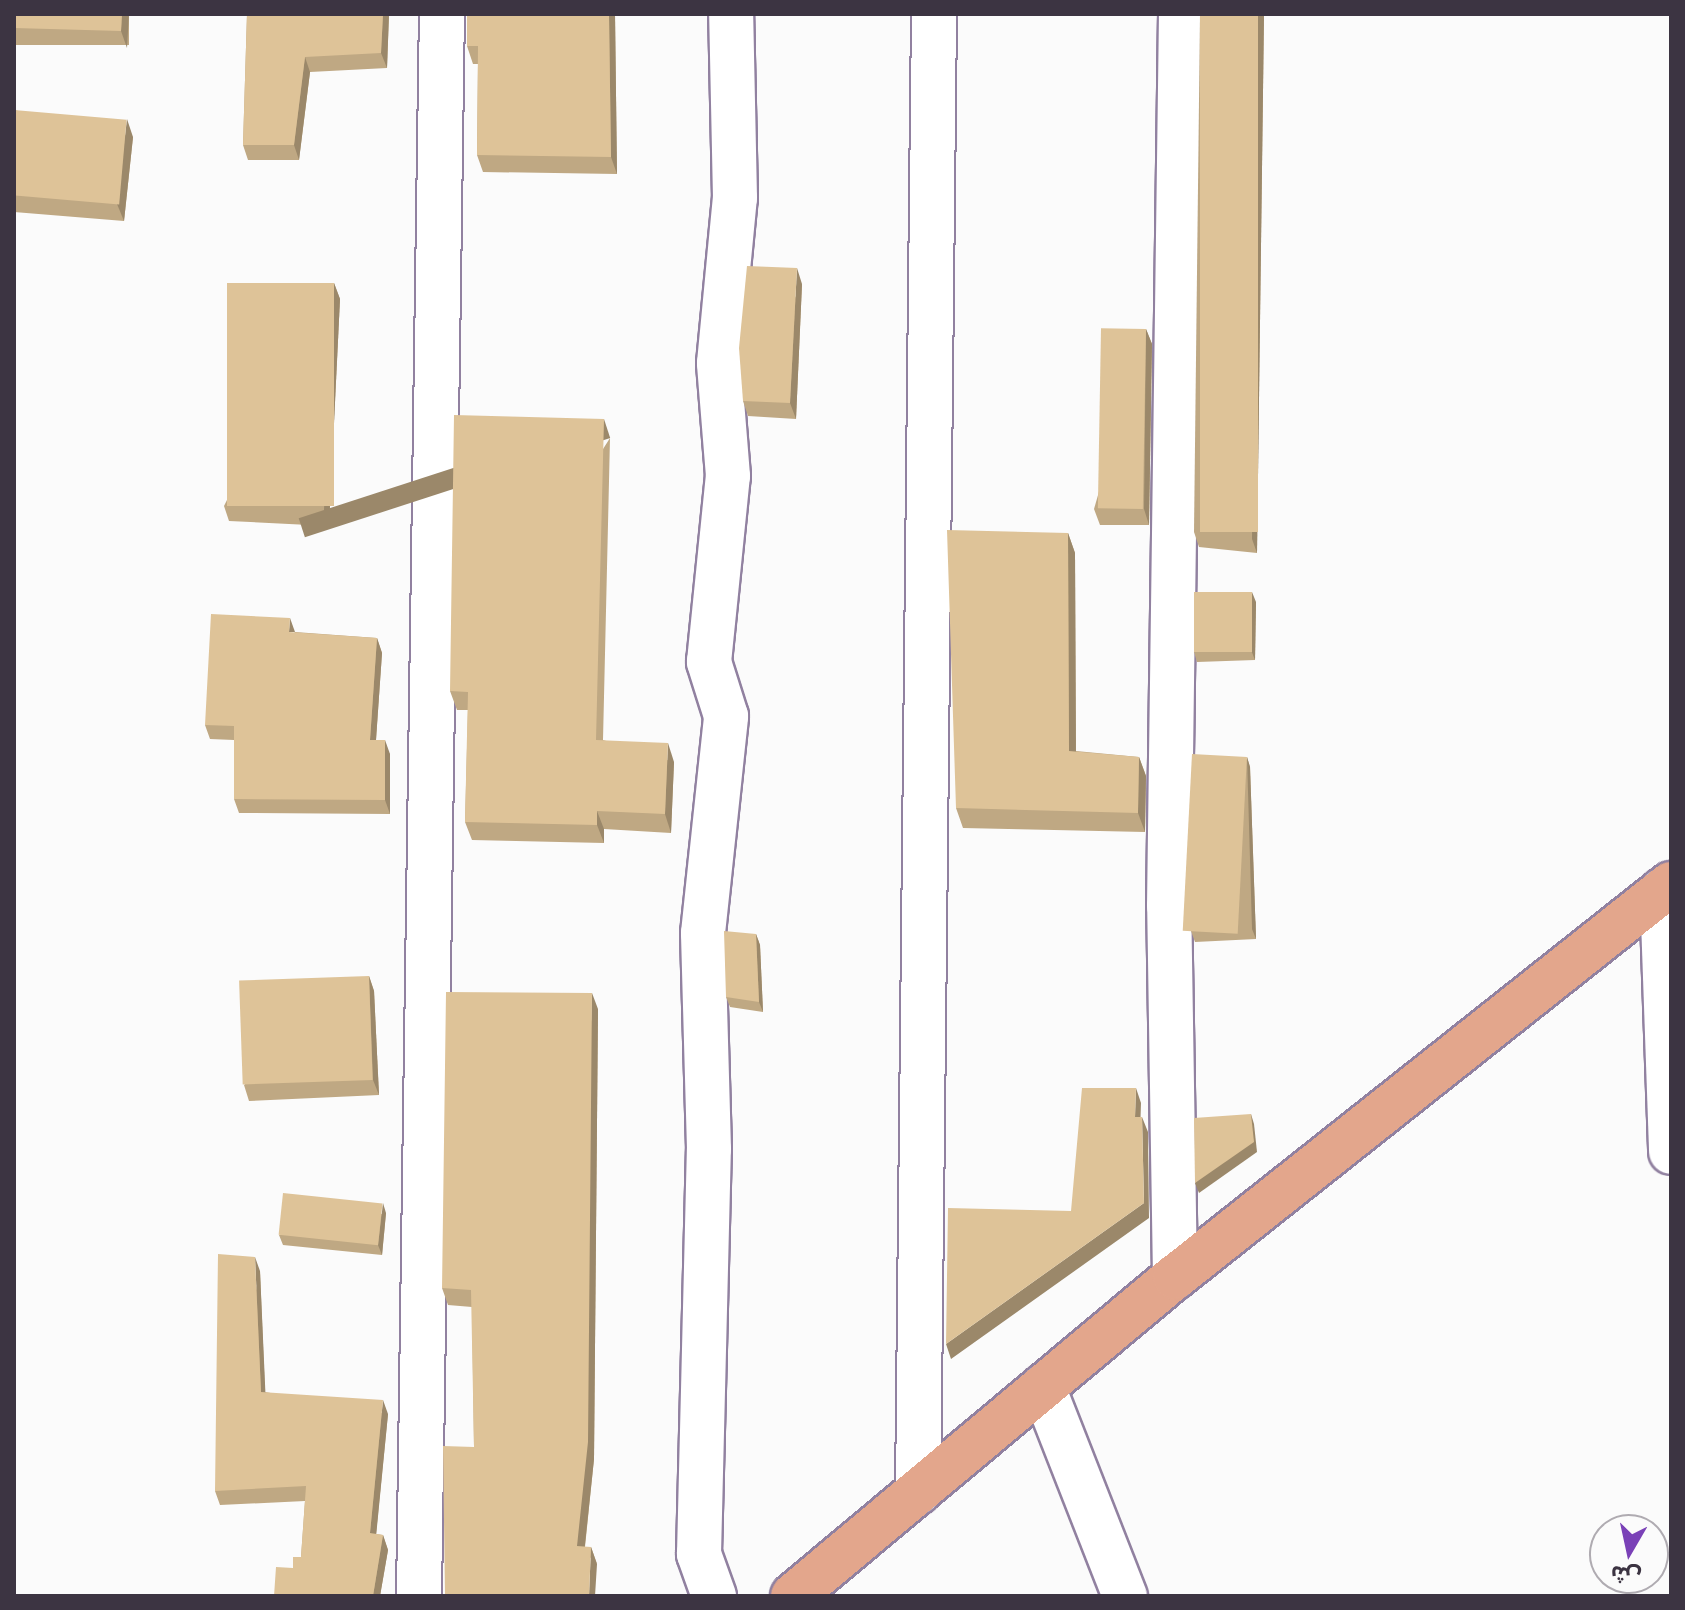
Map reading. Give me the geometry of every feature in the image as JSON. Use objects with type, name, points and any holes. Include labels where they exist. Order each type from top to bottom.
[{"type":"main road","points":[[793,1596],[1175,1277],[1667,887]]},
{"type":"street","points":[[419,1596],[442,14]]},
{"type":"street","points":[[714,1596],[699,1554],[709,1149],[703,933],[726,716],[709,662],[728,476],[719,363],[735,198],[731,14]]},
{"type":"street","points":[[918,1492],[934,14]]},
{"type":"street","points":[[1175,1277],[1169,891],[1181,14]]},
{"type":"street","points":[[1667,887],[1671,1152]]},
{"type":"street","points":[[1043,1387],[1125,1596]]},
{"type":"building","points":[[14,14],[122,14],[121,31],[14,28]]},
{"type":"building","points":[[247,14],[383,14],[381,53],[305,57],[294,145],[243,145]]},
{"type":"building","points":[[467,14],[609,14],[611,157],[477,155],[478,46],[467,46]]},
{"type":"building","points":[[1200,14],[1258,14],[1258,532],[1200,532]]},
{"type":"building","points":[[14,110],[127,120],[119,205],[14,195]]},
{"type":"building","points":[[747,266],[797,268],[790,403],[743,401],[739,348]]},
{"type":"building","points":[[227,283],[334,283],[334,506],[227,506]]},
{"type":"building","points":[[1101,328],[1146,329],[1143,509],[1098,508]]},
{"type":"building","points":[[454,415],[604,419],[596,740],[668,743],[665,814],[597,811],[597,825],[465,822],[468,692],[450,691]]},
{"type":"building","points":[[947,530],[1068,533],[1069,751],[1139,757],[1138,813],[956,808]]},
{"type":"building","points":[[1194,592],[1252,592],[1252,652],[1194,652]]},
{"type":"building","points":[[211,614],[290,618],[289,632],[377,638],[370,740],[385,740],[385,800],[234,799],[234,726],[205,725]]},
{"type":"building","points":[[1192,754],[1247,757],[1238,934],[1183,931]]},
{"type":"building","points":[[724,931],[756,934],[759,1002],[726,997]]},
{"type":"building","points":[[369,976],[373,1080],[243,1084],[239,981]]},
{"type":"building","points":[[446,992],[592,993],[588,1442],[577,1546],[591,1547],[589,1596],[445,1596],[443,1446],[474,1447],[471,1290],[442,1288]]},
{"type":"building","points":[[1082,1088],[1136,1088],[1135,1117],[1142,1117],[1144,1203],[946,1344],[948,1208],[1071,1211]]},
{"type":"building","points":[[1251,1114],[1254,1142],[1195,1183],[1194,1118]]},
{"type":"building","points":[[283,1193],[382,1203],[378,1245],[279,1235]]},
{"type":"building","points":[[218,1254],[255,1257],[261,1392],[383,1400],[370,1533],[383,1535],[373,1596],[274,1596],[276,1567],[293,1568],[293,1557],[301,1557],[306,1486],[215,1491]]}]
